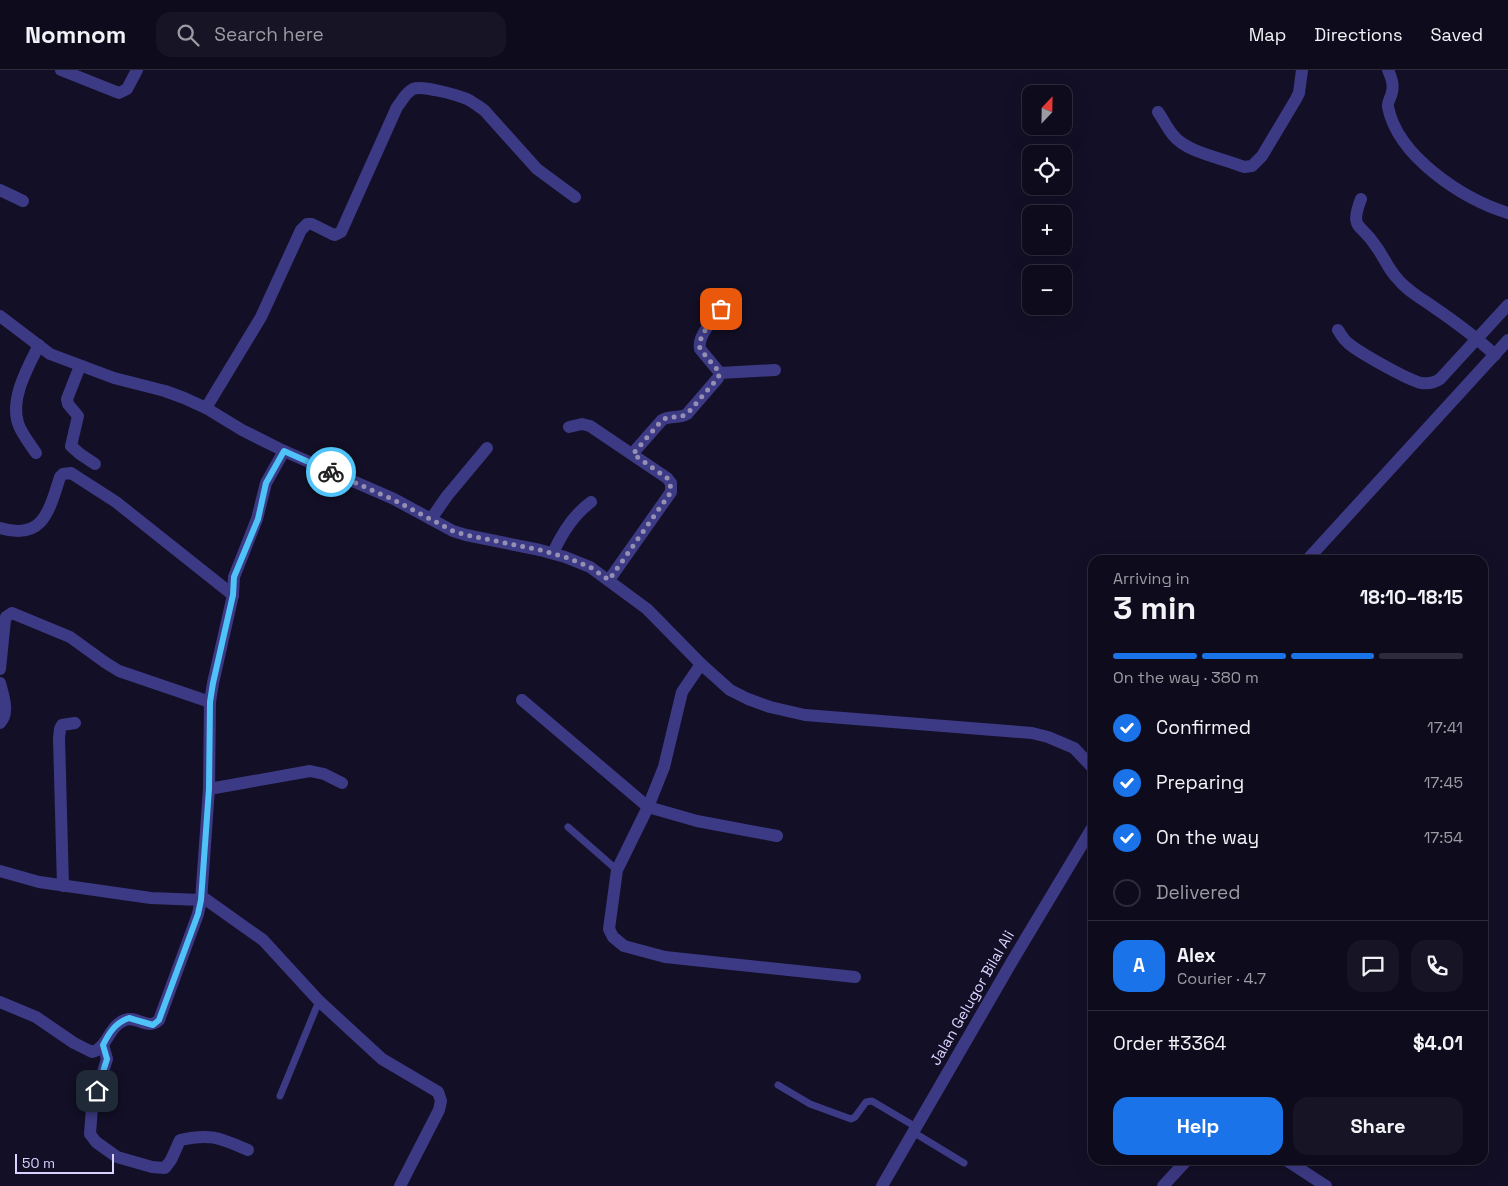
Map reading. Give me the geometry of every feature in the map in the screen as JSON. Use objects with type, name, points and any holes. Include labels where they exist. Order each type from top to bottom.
[{"type":"street","points":[[61,70],[119,93],[127,89],[137,70]]},
{"type":"street","points":[[1158,112],[1172,135],[1191,149],[1244,167],[1252,166],[1262,156],[1296,99],[1301,84],[1302,70]]},
{"type":"street","points":[[1388,70],[1392,81],[1392,93],[1388,105],[1395,128],[1408,148],[1427,166],[1464,193],[1508,212]]},
{"type":"street","points":[[206,408],[261,317],[301,230],[307,224],[312,224],[335,235],[341,232],[397,107],[411,89],[419,88],[458,95],[476,104],[484,110],[537,169],[575,197]]},
{"type":"street","points":[[0,190],[23,201]]},
{"type":"street","points":[[1361,199],[1355,214],[1356,221],[1374,243],[1396,277],[1418,296],[1479,339],[1493,354]]},
{"type":"street","points":[[1338,330],[1344,339],[1355,349],[1410,378],[1430,383],[1440,379],[1479,339],[1508,305]]},
{"type":"street","points":[[720,373],[700,349],[699,344],[702,336],[721,309]]},
{"type":"street","points":[[0,316],[50,354],[114,378],[165,391],[206,408],[242,430],[284,451],[394,500],[453,531],[553,553],[590,567],[647,610],[730,690],[748,699],[770,707],[804,715],[1032,732],[1074,748],[1088,763]]},
{"type":"street","points":[[1312,555],[1493,354],[1508,340]]},
{"type":"street","points":[[36,453],[18,423],[17,413],[20,385],[39,346]]},
{"type":"street","points":[[80,366],[67,399],[68,404],[78,416],[72,446],[95,464]]},
{"type":"street","points":[[720,373],[775,370]]},
{"type":"street","points":[[633,454],[662,420],[669,417],[681,417],[687,414],[718,378],[720,373]]},
{"type":"street","points":[[569,428],[582,424],[590,426],[667,478],[670,483],[671,492],[609,580]]},
{"type":"street","points":[[431,519],[488,448]]},
{"type":"street","points":[[0,1002],[36,1017],[92,1052],[103,1045],[112,1029],[125,1020],[132,1019],[153,1025],[159,1020],[198,914],[201,898],[209,789],[210,702],[233,595],[234,577],[258,519],[266,483],[284,451]]},
{"type":"street","points":[[0,528],[15,532],[26,532],[34,528],[48,509],[60,477],[71,473],[116,502],[233,595]]},
{"type":"street","points":[[553,553],[574,516],[591,502]]},
{"type":"street","points":[[0,669],[4,620],[12,613],[70,638],[119,671],[210,702]]},
{"type":"street","points":[[701,664],[678,700],[668,755],[648,807],[617,870],[609,929],[613,937],[624,946],[682,959],[855,977]]},
{"type":"street","points":[[0,683],[6,711],[4,719],[0,723]]},
{"type":"street","points":[[522,700],[648,807],[697,821],[777,836]]},
{"type":"street","points":[[63,886],[58,738],[62,725],[75,722]]},
{"type":"street","points":[[209,789],[310,771],[324,774],[342,783]]},
{"type":"street","name":"Jalan Gelugor Bilal Ali","points":[[882,1186],[914,1128],[1088,835]]},
{"type":"street","points":[[0,871],[39,882],[151,898],[201,898],[264,940],[319,1001],[382,1059],[438,1092],[441,1101],[439,1110],[400,1186]]},
{"type":"street","points":[[103,1045],[107,1059],[92,1107],[90,1134],[96,1142],[117,1157],[152,1167],[165,1168],[171,1160],[180,1140],[202,1136],[217,1137],[248,1150]]},
{"type":"street","points":[[1163,1186],[1182,1165]]},
{"type":"street","points":[[1294,1165],[1326,1186]]},
{"type":"lane","points":[[568,827],[617,870]]},
{"type":"lane","points":[[280,1096],[319,1001]]},
{"type":"lane","points":[[778,1086],[810,1104],[851,1120],[856,1118],[866,1102],[869,1100],[875,1102],[964,1163]]},
{"type":"way so far","points":[[331,472],[394,500],[453,531],[565,557],[590,567],[609,580],[671,492],[670,483],[667,478],[633,454],[662,420],[669,417],[681,417],[687,414],[718,378],[720,373],[700,349],[699,344],[702,336],[721,309]]},
{"type":"route","points":[[97,1091],[107,1059],[103,1045],[112,1029],[129,1018],[153,1025],[159,1020],[198,914],[201,900],[209,789],[210,702],[233,595],[234,577],[258,519],[266,483],[284,451],[331,472]]}]
